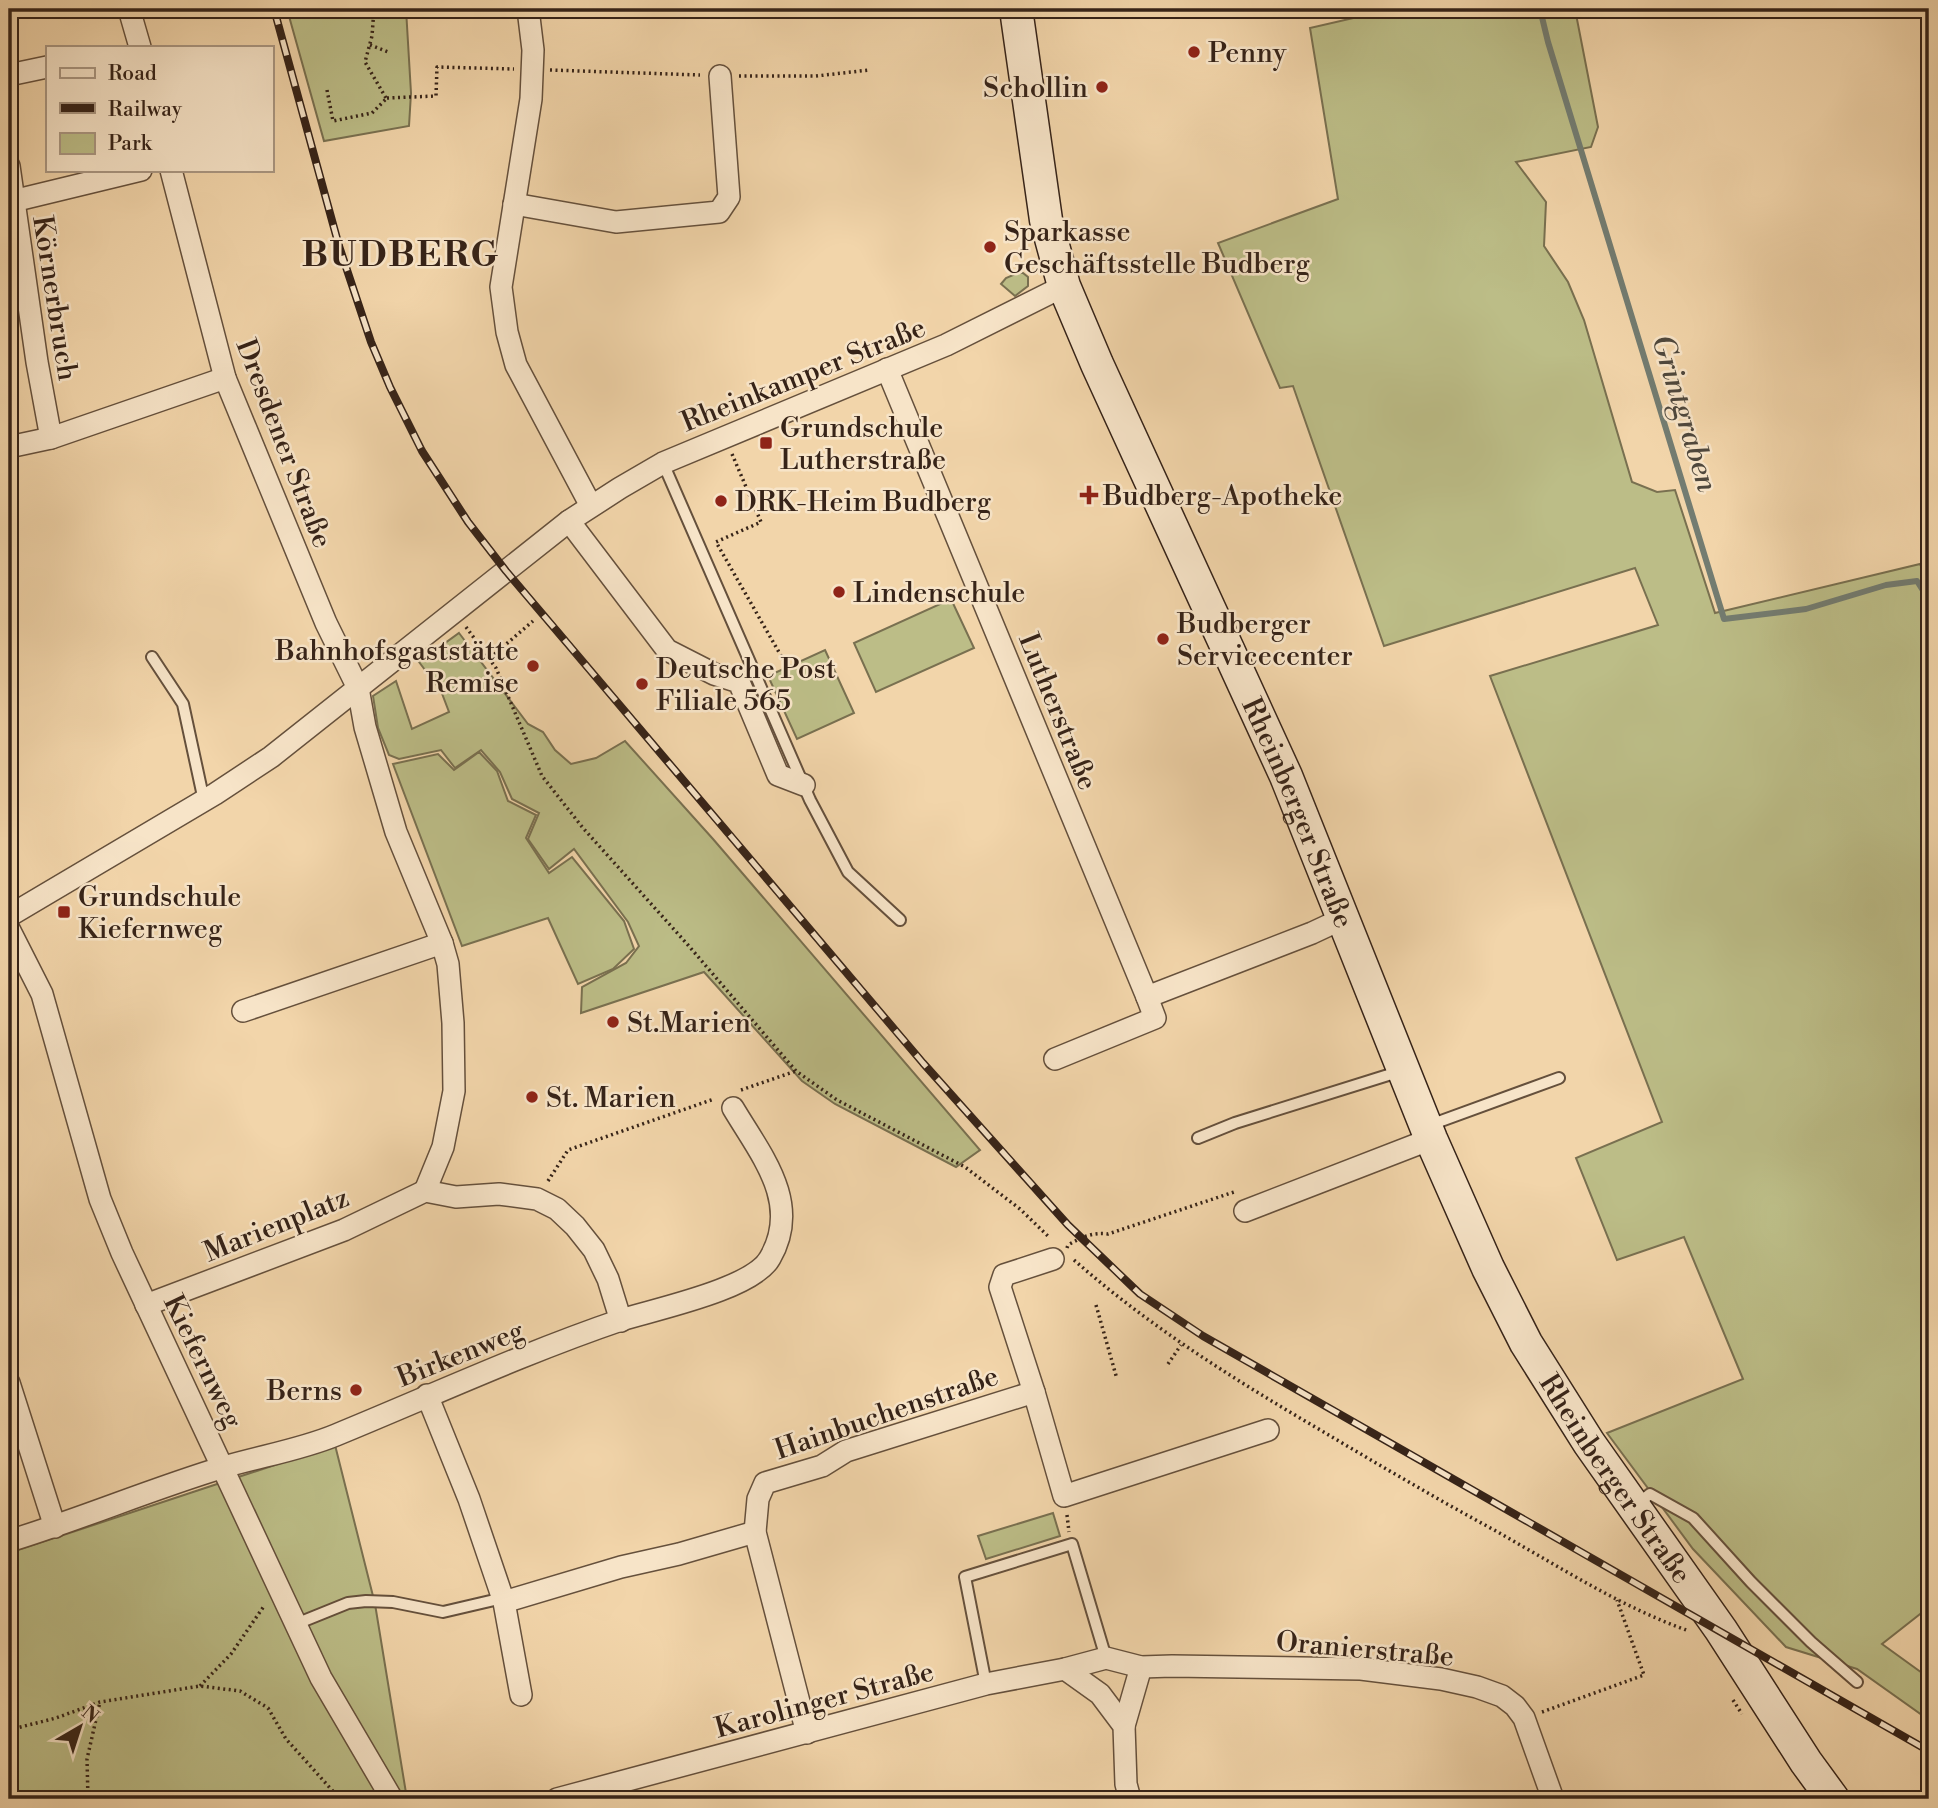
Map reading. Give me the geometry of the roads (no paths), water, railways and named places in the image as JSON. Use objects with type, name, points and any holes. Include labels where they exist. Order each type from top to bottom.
[{"type":"main road","name":"Rheinberger Straße","points":[[1016,9],[1046,220],[1064,286],[1102,377],[1286,776],[1429,1133],[1488,1269],[1526,1343],[1588,1443],[1721,1630],[1833,1799]]},
{"type":"street","points":[[129,9],[138,46]]},
{"type":"street","points":[[528,9],[533,69],[527,135],[501,287],[507,332],[516,365],[591,506]]},
{"type":"street","points":[[9,75],[46,67]]},
{"type":"street","points":[[514,204],[616,222],[719,212],[729,197],[720,76]]},
{"type":"street","name":"Körnerbruch","points":[[9,166],[51,438]]},
{"type":"street","points":[[13,201],[133,172]]},
{"type":"street","name":"Dresdener Straße","points":[[172,172],[225,378],[326,623],[358,688]]},
{"type":"street","name":"Rheinkamper Straße","points":[[9,916],[204,801],[271,757],[569,521],[663,463],[946,345],[1064,286]]},
{"type":"street","name":"Lutherstraße","points":[[887,369],[1147,998]]},
{"type":"street","points":[[9,447],[51,438],[225,378]]},
{"type":"street","points":[[569,521],[667,650],[690,663],[739,682],[778,775],[804,785]]},
{"type":"street","points":[[358,688],[365,727],[397,832],[448,964],[454,1091],[443,1147],[425,1191],[456,1197],[499,1194],[537,1199],[556,1209],[575,1226],[594,1250],[608,1279],[621,1321]]},
{"type":"street","points":[[1055,1059],[1155,1018],[1147,998],[1344,918]]},
{"type":"street","name":"Kiefernweg","points":[[9,929],[42,994],[100,1199],[146,1305],[321,1678],[392,1799]]},
{"type":"street","points":[[243,1010],[442,943]]},
{"type":"street","name":"Birkenweg","points":[[9,1541],[224,1467],[334,1436],[427,1395],[621,1321],[752,1277],[769,1261],[777,1244],[782,1225],[782,1204],[776,1182],[728,1100]]},
{"type":"street","points":[[1245,1210],[1429,1133]]},
{"type":"street","name":"Marienplatz","points":[[146,1305],[344,1230],[425,1191]]},
{"type":"street","name":"Hainbuchenstraße","points":[[1059,1256],[1004,1275],[1000,1287],[1064,1496],[1269,1430]]},
{"type":"street","points":[[9,1383],[55,1527]]},
{"type":"street","name":"Hainbuchenstraße","points":[[807,1733],[755,1532],[758,1499],[765,1483],[822,1466],[846,1451],[1034,1392]]},
{"type":"street","points":[[427,1395],[469,1499],[503,1600],[522,1695]]},
{"type":"street","points":[[503,1600],[755,1532]]},
{"type":"street","name":"Karolinger Straße","points":[[557,1799],[986,1684],[1106,1658]]},
{"type":"street","name":"Oranierstraße","points":[[1106,1658],[1141,1667],[1266,1666],[1361,1669],[1441,1679],[1477,1687],[1502,1696],[1515,1706],[1524,1718],[1552,1799]]},
{"type":"street","points":[[1130,1799],[1126,1784],[1124,1726],[1141,1667]]},
{"type":"street","points":[[1065,1669],[1100,1695],[1124,1726]]},
{"type":"lane","points":[[663,463],[804,785],[848,872],[900,920]]},
{"type":"lane","points":[[152,657],[183,704],[204,801]]},
{"type":"lane","points":[[1198,1138],[1235,1123],[1404,1070]]},
{"type":"lane","points":[[1429,1133],[1559,1078]]},
{"type":"lane","points":[[1634,1507],[1650,1494],[1693,1518],[1811,1642],[1857,1682]]},
{"type":"lane","points":[[986,1684],[965,1577],[1072,1544],[1106,1658]]},
{"type":"lane","points":[[296,1624],[348,1603],[393,1602],[443,1612],[503,1600]]},
{"type":"waterway","name":"Grintgraben","points":[[1540,9],[1724,619],[1806,609],[1886,585],[1917,581],[1929,600]]},
{"type":"railway","points":[[274,9],[339,246],[371,342],[422,451],[468,522],[506,571],[923,1063],[1068,1225],[1140,1294],[1203,1336],[1929,1751]]},
{"type":"place","name":"Penny","points":[[1194,52]]},
{"type":"place","name":"Schollin","points":[[1102,87]]},
{"type":"place","name":"Sparkasse Geschäftsstelle Budberg","points":[[990,247]]},
{"type":"place","name":"Grundschule Lutherstraße","points":[[766,443]]},
{"type":"place","name":"Budberg-Apotheke","points":[[1089,495]]},
{"type":"place","name":"DRK-Heim Budberg","points":[[721,501]]},
{"type":"place","name":"Lindenschule","points":[[839,592]]},
{"type":"place","name":"Budberger Servicecenter","points":[[1163,639]]},
{"type":"place","name":"Bahnhofsgaststätte Remise","points":[[533,666]]},
{"type":"place","name":"Deutsche Post Filiale 565","points":[[642,684]]},
{"type":"place","name":"Grundschule Kiefernweg","points":[[64,912]]},
{"type":"place","name":"St.Marien","points":[[613,1022]]},
{"type":"place","name":"St. Marien","points":[[532,1097]]},
{"type":"place","name":"Berns","points":[[356,1390]]},
{"type":"district","name":"BUDBERG","points":[[401,254]]}]
